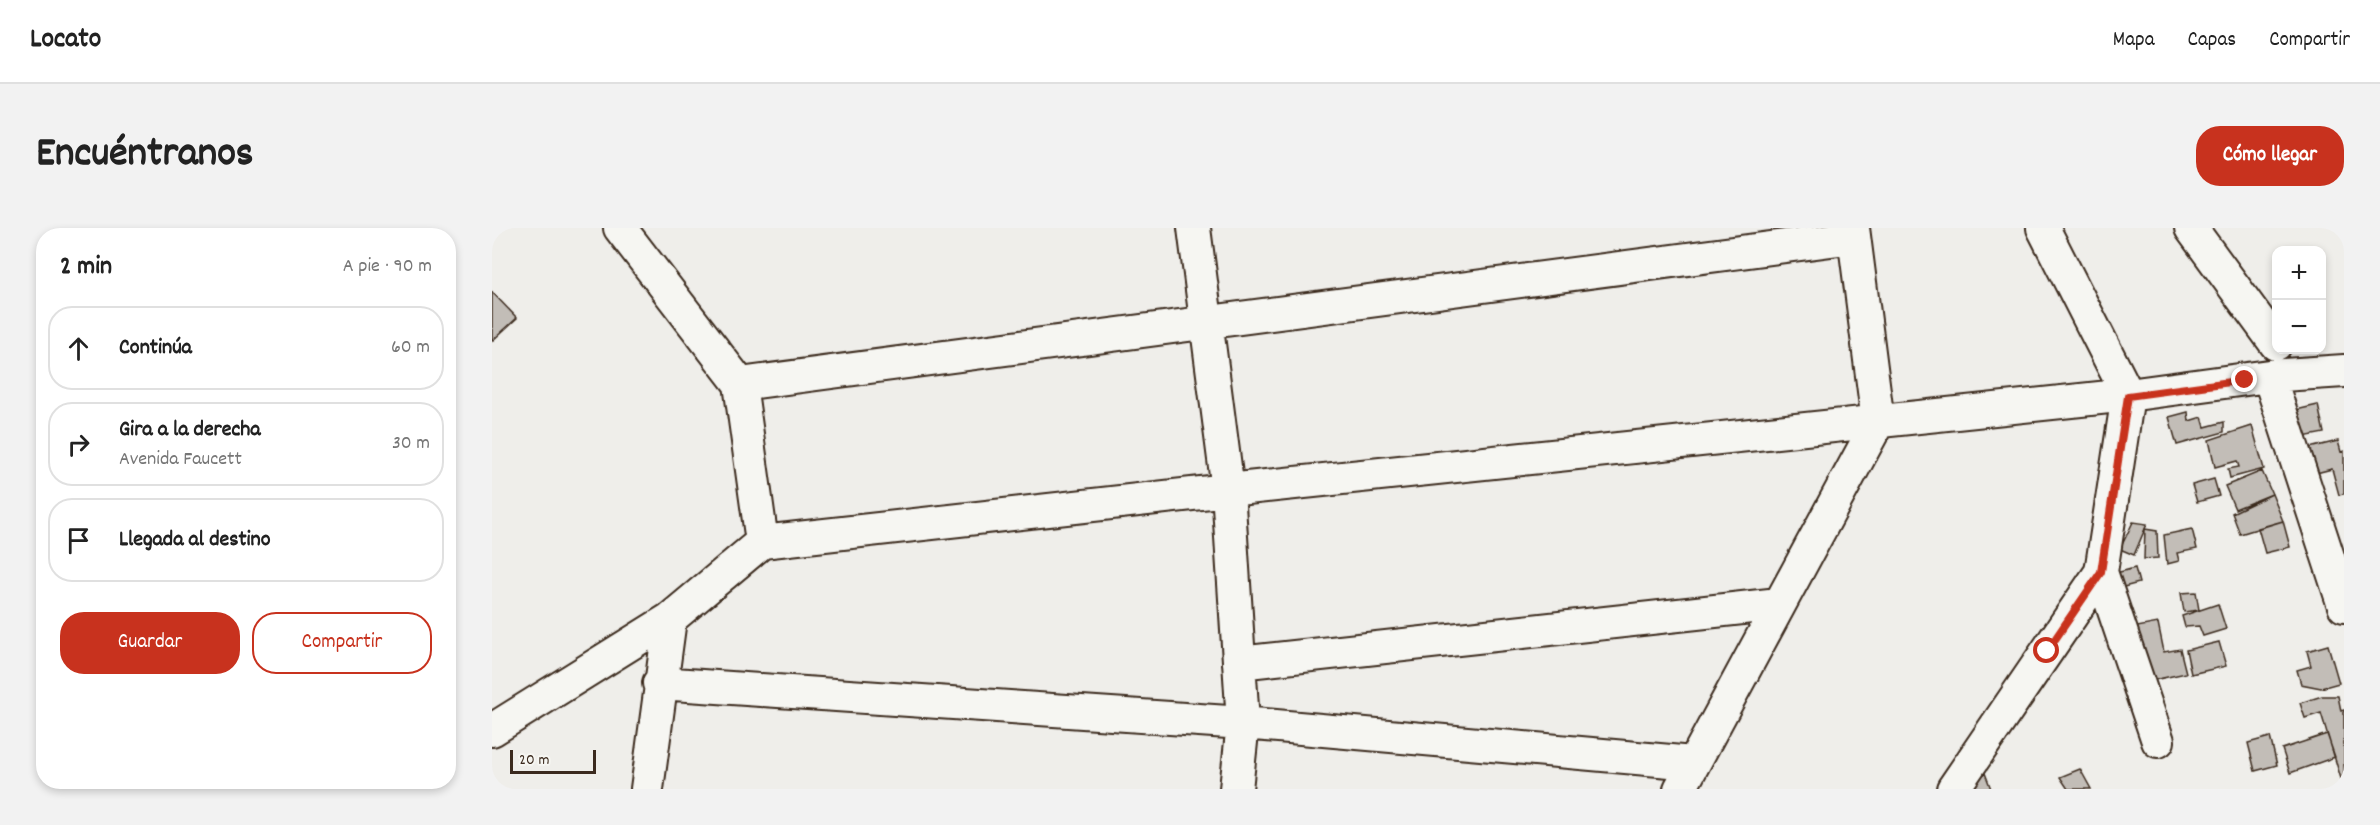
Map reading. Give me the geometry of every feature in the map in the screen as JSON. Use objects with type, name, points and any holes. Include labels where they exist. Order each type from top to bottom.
[{"type":"street","points":[[620,228],[740,384],[762,542]]},
{"type":"street","points":[[1194,228],[1228,490],[1243,723],[1236,789]]},
{"type":"street","points":[[1953,789],[2101,572],[2128,396],[2043,228]]},
{"type":"street","points":[[2191,228],[2272,337]]},
{"type":"street","points":[[660,683],[1243,723],[1687,776],[1878,422],[1854,232],[740,384]]},
{"type":"street","points":[[2283,367],[2344,606]]},
{"type":"street","points":[[492,730],[670,618],[762,542],[1228,490],[2128,396],[2283,367],[2344,370]]},
{"type":"street","points":[[2101,572],[2158,741]]},
{"type":"street","points":[[1239,663],[1779,604]]},
{"type":"street","points":[[647,789],[670,618]]},
{"type":"building","points":[[492,292],[517,318],[492,341]]},
{"type":"building","points":[[2318,405],[2324,433],[2293,439],[2287,412]]},
{"type":"building","points":[[2188,412],[2189,421],[2202,417],[2205,427],[2224,422],[2224,432],[2177,445],[2169,417]]},
{"type":"building","points":[[2252,426],[2264,469],[2230,478],[2228,469],[2239,467],[2237,461],[2215,467],[2209,440]]},
{"type":"building","points":[[2338,441],[2341,452],[2344,451],[2344,494],[2339,495],[2332,469],[2312,474],[2305,449]]},
{"type":"building","points":[[2262,471],[2272,494],[2235,509],[2225,486]]},
{"type":"building","points":[[2214,479],[2219,496],[2197,502],[2192,485]]},
{"type":"building","points":[[2272,494],[2283,521],[2240,534],[2232,513]]},
{"type":"building","points":[[2283,521],[2290,547],[2265,553],[2258,528]]},
{"type":"building","points":[[2133,522],[2147,524],[2134,555],[2120,549]]},
{"type":"building","points":[[2145,529],[2157,531],[2158,558],[2144,559]]},
{"type":"building","points":[[2192,529],[2197,549],[2177,553],[2179,561],[2167,564],[2164,535]]},
{"type":"building","points":[[2135,568],[2139,583],[2116,589],[2112,574]]},
{"type":"building","points":[[2196,592],[2199,610],[2184,612],[2181,593]]},
{"type":"building","points":[[2218,604],[2226,629],[2203,636],[2199,626],[2185,627],[2182,616]]},
{"type":"building","points":[[2158,623],[2164,652],[2180,649],[2186,673],[2149,681],[2137,627]]},
{"type":"building","points":[[2219,642],[2226,666],[2191,674],[2186,650]]},
{"type":"building","points":[[2328,645],[2339,683],[2321,688],[2301,684],[2297,670],[2311,666],[2307,651]]},
{"type":"building","points":[[2322,696],[2338,696],[2341,711],[2344,710],[2344,781],[2342,782],[2321,713],[2305,718],[2300,703]]},
{"type":"building","points":[[2327,734],[2335,757],[2290,773],[2282,749]]},
{"type":"building","points":[[2270,737],[2277,765],[2255,771],[2248,743]]},
{"type":"building","points":[[2080,769],[2091,789],[2068,789],[2060,777]]},
{"type":"building","points":[[1985,773],[1991,789],[1969,789],[1967,785]]},
{"type":"route","points":[[2047,651],[2101,572],[2128,396],[2245,380]]}]
